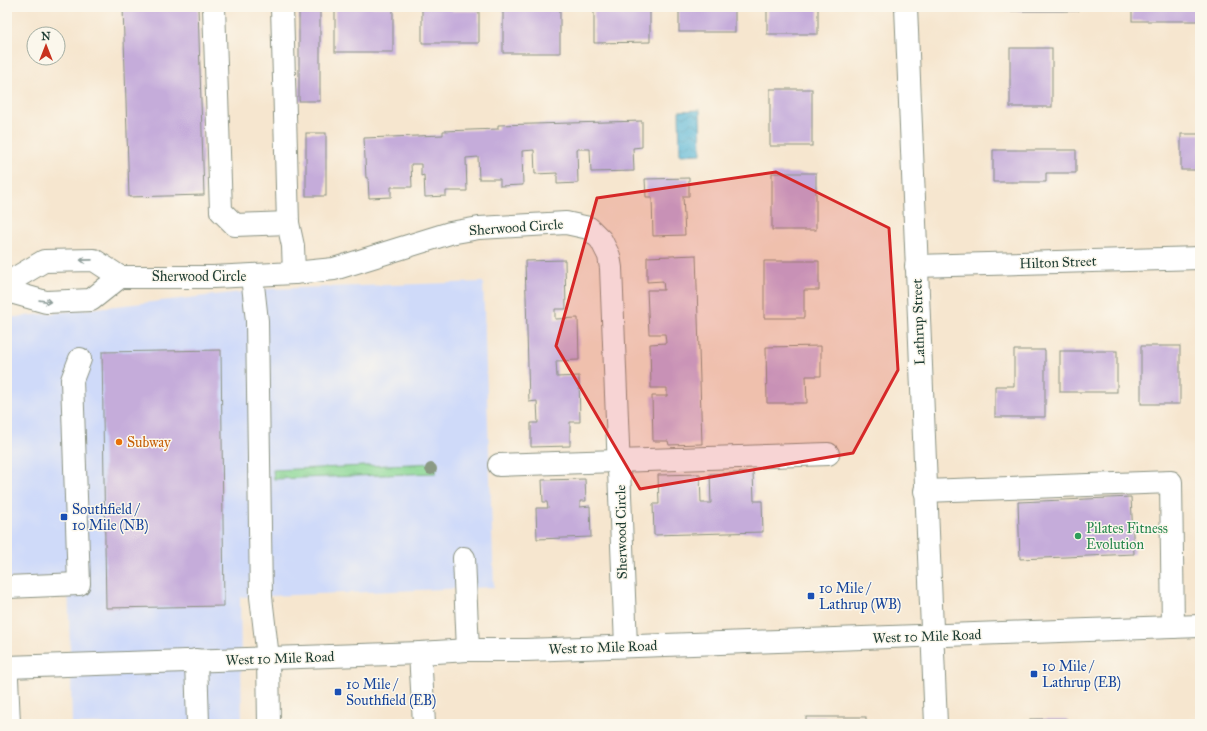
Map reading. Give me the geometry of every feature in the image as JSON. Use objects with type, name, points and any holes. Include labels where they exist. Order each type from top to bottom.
[{"type":"street","points":[[214,7],[221,211],[235,225],[288,223]]},
{"type":"street","points":[[282,7],[288,223],[293,246],[294,273]]},
{"type":"street","name":"Lathrup Street","points":[[906,7],[930,636],[936,724]]},
{"type":"street","name":"Sherwood Circle","points":[[120,277],[252,276],[334,269],[450,233],[479,228],[566,223],[589,228],[601,240],[609,256],[611,268],[626,646]]},
{"type":"street","name":"Hilton Street","points":[[916,266],[1200,258]]},
{"type":"street","points":[[7,283],[44,261],[94,260],[120,277],[91,300],[46,302],[7,291]]},
{"type":"street","points":[[252,276],[257,321],[261,597],[268,658],[269,724]]},
{"type":"street","points":[[7,586],[79,584],[72,380],[80,359]]},
{"type":"street","points":[[499,465],[828,454]]},
{"type":"street","points":[[925,491],[1171,482],[1173,627]]},
{"type":"street","points":[[464,558],[468,650]]},
{"type":"street","name":"West 10 Mile Road","points":[[7,668],[468,650],[1200,626]]},
{"type":"street","points":[[420,653],[424,724]]},
{"type":"street","points":[[196,660],[198,724]]},
{"type":"street","points":[[7,678],[9,724]]},
{"type":"highlighted area","points":[[776,172],[889,228],[898,370],[853,453],[640,489],[556,346],[597,198]]},
{"type":"shaded area","points":[[483,282],[494,587],[240,597],[242,724],[72,724],[68,578],[7,579],[7,318],[269,289]]},
{"type":"green space","points":[[436,463],[436,473],[274,479],[273,470]]},
{"type":"water","points":[[700,110],[701,154],[680,155],[679,111]]},
{"type":"building","points":[[123,7],[198,7],[204,195],[129,197]]},
{"type":"building","points":[[335,7],[393,7],[393,52],[335,52]]},
{"type":"building","points":[[422,7],[452,7],[452,11],[479,11],[479,43],[422,43]]},
{"type":"building","points":[[503,7],[560,7],[560,53],[503,53]]},
{"type":"building","points":[[594,7],[650,7],[650,42],[594,43]]},
{"type":"building","points":[[679,7],[735,7],[735,32],[679,32]]},
{"type":"building","points":[[767,7],[818,7],[818,34],[767,34]]},
{"type":"building","points":[[1005,7],[1078,7],[1078,11],[1005,11]]},
{"type":"building","points":[[1132,7],[1200,7],[1200,21],[1132,21]]},
{"type":"building","points":[[299,9],[320,9],[320,101],[299,101]]},
{"type":"building","points":[[1010,48],[1052,48],[1052,107],[1010,107]]},
{"type":"building","points":[[770,89],[812,89],[812,146],[770,146]]},
{"type":"building","points":[[642,121],[642,147],[633,148],[634,171],[591,172],[590,149],[577,149],[578,183],[557,184],[557,173],[535,174],[534,150],[522,151],[523,185],[500,186],[500,179],[479,179],[478,157],[466,158],[467,191],[446,191],[446,196],[425,197],[424,175],[421,176],[421,164],[411,164],[412,187],[391,187],[391,197],[369,198],[368,178],[366,178],[364,138],[443,135],[443,131],[498,129],[498,125]]},
{"type":"building","points":[[306,133],[326,133],[326,196],[306,196]]},
{"type":"building","points":[[1181,134],[1200,134],[1200,170],[1181,170]]},
{"type":"building","points":[[993,150],[1076,150],[1076,173],[1046,173],[1046,182],[993,182]]},
{"type":"building","points":[[772,173],[816,173],[816,230],[772,230]]},
{"type":"building","points":[[689,178],[689,196],[683,196],[685,235],[653,236],[652,197],[646,197],[645,179]]},
{"type":"building","points":[[696,255],[702,444],[669,445],[668,441],[653,441],[652,396],[667,396],[667,388],[651,388],[650,344],[666,343],[665,334],[649,334],[647,290],[664,290],[663,281],[647,282],[647,257]]},
{"type":"building","points":[[565,260],[566,309],[555,309],[555,319],[578,318],[579,360],[556,361],[557,377],[579,376],[580,422],[570,422],[570,446],[531,447],[531,423],[538,423],[537,401],[529,402],[525,261]]},
{"type":"building","points":[[764,261],[819,261],[819,290],[804,290],[804,318],[764,318]]},
{"type":"building","points":[[821,346],[821,376],[806,376],[807,403],[767,403],[766,347]]},
{"type":"building","points":[[1141,346],[1180,346],[1180,404],[1141,404]]},
{"type":"building","points":[[221,350],[224,606],[106,608],[102,352]]},
{"type":"building","points":[[1014,350],[1045,350],[1045,417],[995,417],[995,386],[1014,386]]},
{"type":"building","points":[[1060,351],[1117,351],[1117,392],[1060,392]]},
{"type":"building","points":[[753,472],[754,501],[762,501],[763,532],[654,535],[653,504],[659,504],[658,475],[700,474],[701,503],[711,503],[710,474]]},
{"type":"building","points":[[585,479],[586,501],[580,501],[580,507],[590,506],[591,537],[537,539],[536,508],[548,508],[547,502],[543,502],[542,480]]},
{"type":"building","points":[[1131,497],[1134,554],[1020,559],[1018,502]]},
{"type":"building","points":[[806,717],[866,717],[866,724],[806,724]]},
{"type":"building","points":[[1030,719],[1067,719],[1067,724],[1030,724]]},
{"type":"place","name":"Subway","points":[[119,442]]},
{"type":"place","name":"Southfield / 10 Mile (NB)","points":[[64,517]]},
{"type":"place","name":"Pilates Fitness Evolution","points":[[1078,536]]},
{"type":"place","name":"10 Mile / Lathrup (WB)","points":[[811,596]]},
{"type":"place","name":"10 Mile / Lathrup (EB)","points":[[1034,674]]},
{"type":"place","name":"10 Mile / Southfield (EB)","points":[[338,692]]}]
